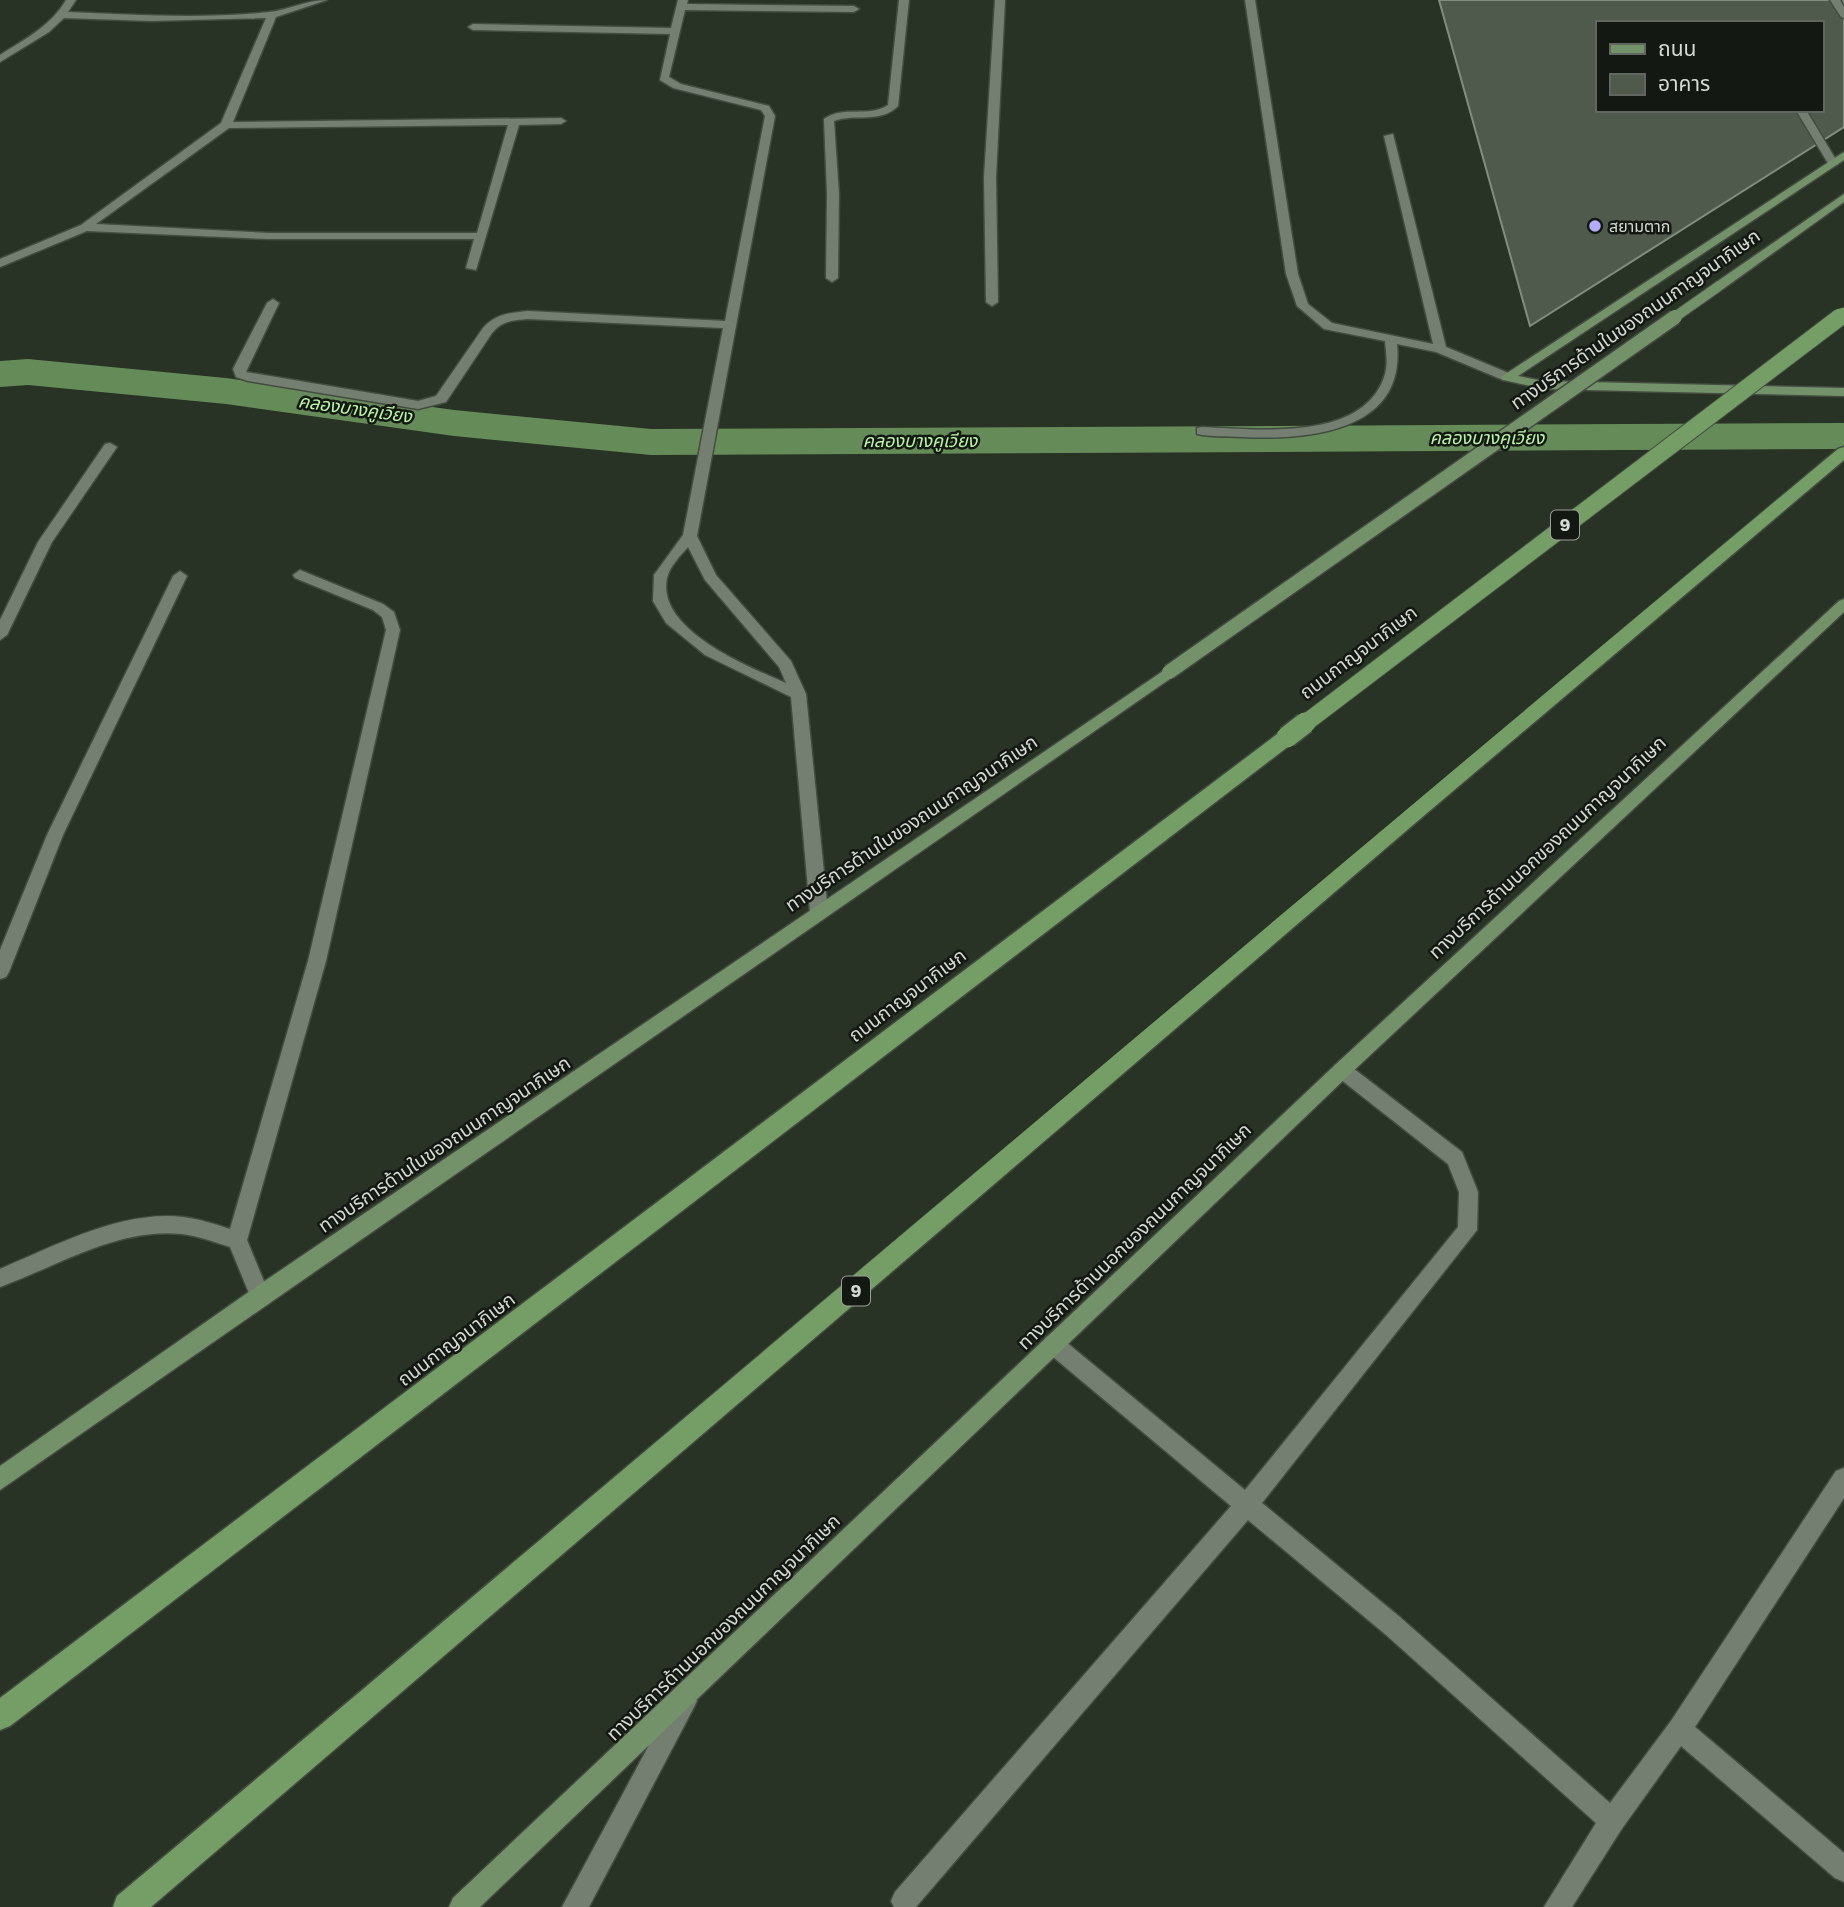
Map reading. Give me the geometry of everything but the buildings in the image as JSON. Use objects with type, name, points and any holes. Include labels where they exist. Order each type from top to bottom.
[{"type":"highway","name":"ถนนกาญจนาภิเษก","points":[[0,1716],[1844,314]]},
{"type":"highway","name":"9","points":[[128,1907],[622,1490],[1581,671],[1844,452]]},
{"type":"main road","points":[[1507,377],[1844,155]]},
{"type":"main road","name":"ทางบริการด้านในของถนนกาญจนาภิเษก","points":[[0,1479],[260,1296],[1169,672],[1844,197]]},
{"type":"main road","points":[[1507,377],[1544,386],[1844,392]]},
{"type":"main road","name":"ทางบริการด้านนอกของถนนกาญจนาภิเษก","points":[[462,1907],[1342,1070],[1844,604]]},
{"type":"street","points":[[0,59],[46,30],[62,15],[71,0]]},
{"type":"street","points":[[62,15],[151,18],[272,15],[322,0]]},
{"type":"street","points":[[832,278],[833,194],[829,120],[840,115],[881,113],[893,106],[904,0]]},
{"type":"street","points":[[992,302],[990,177],[1000,0]]},
{"type":"street","points":[[1250,0],[1292,275],[1303,306],[1328,326],[1440,349],[1507,377]]},
{"type":"street","points":[[1835,0],[1844,15]]},
{"type":"street","points":[[798,694],[727,662],[699,644],[671,620],[661,600],[659,580],[667,564],[690,536],[770,116],[765,108],[677,86],[664,79],[682,4],[854,9]]},
{"type":"street","points":[[0,264],[85,227],[226,125],[272,15]]},
{"type":"street","points":[[473,27],[675,31]]},
{"type":"street","points":[[1802,112],[1833,163]]},
{"type":"street","points":[[226,125],[561,121]]},
{"type":"street","points":[[472,268],[514,123]]},
{"type":"street","points":[[1389,136],[1440,349]]},
{"type":"street","points":[[85,227],[268,236],[482,236]]},
{"type":"street","points":[[273,303],[239,369],[240,374],[418,405],[441,399],[486,331],[507,317],[528,315],[730,325]]},
{"type":"street","points":[[1202,431],[1315,430],[1346,422],[1368,409],[1382,392],[1392,372],[1391,339]]},
{"type":"street","points":[[0,635],[45,542],[110,447]]},
{"type":"street","points":[[690,536],[710,577],[786,665],[798,694],[819,912]]},
{"type":"street","points":[[260,1296],[237,1240],[317,961],[393,629],[389,615],[378,607],[300,575]]},
{"type":"street","points":[[0,972],[66,813],[180,576]]},
{"type":"street","points":[[904,1901],[1247,1505],[1467,1230],[1471,1207],[1466,1178],[1455,1158],[1342,1070]]},
{"type":"street","points":[[0,1278],[75,1247],[139,1228],[177,1225],[237,1240]]},
{"type":"street","points":[[1053,1344],[1392,1626],[1612,1821]]},
{"type":"street","points":[[1558,1907],[1612,1821],[1679,1729],[1844,1479]]},
{"type":"street","points":[[575,1907],[692,1689]]},
{"type":"street","points":[[1679,1729],[1844,1869]]},
{"type":"waterway","name":"คลองบางคูเวียง","points":[[0,374],[28,372],[226,391],[454,423],[651,442],[1844,436]]},
{"type":"place","name":"สยามตาก","points":[[1595,226]]}]
